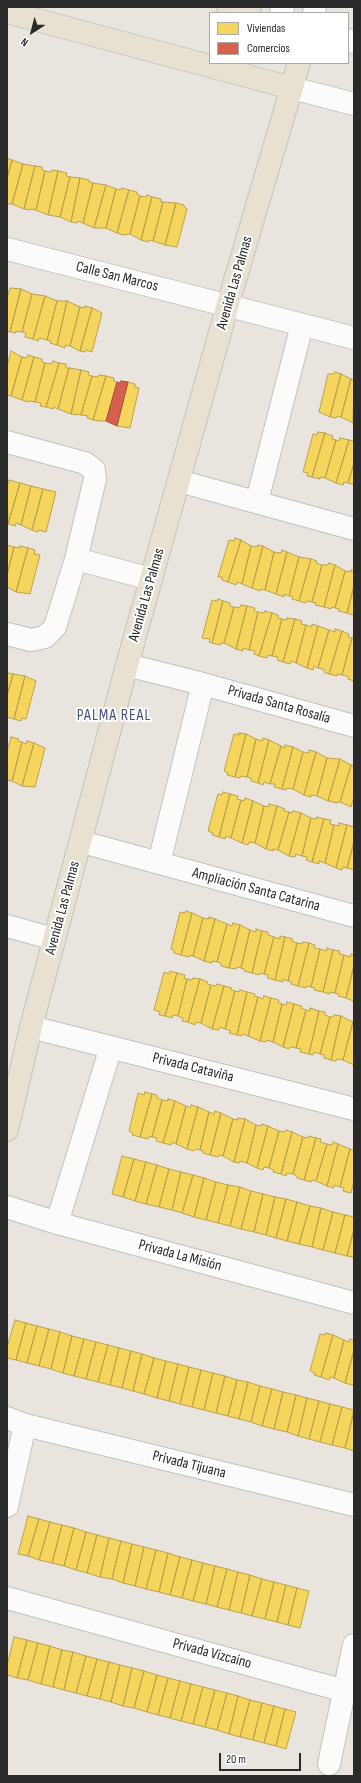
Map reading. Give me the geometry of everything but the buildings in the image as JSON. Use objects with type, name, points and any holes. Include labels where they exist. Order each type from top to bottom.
[{"type":"main road","points":[[228,7],[246,12]]},
{"type":"main road","points":[[7,12],[292,88]]},
{"type":"main road","name":"Avenida Las Palmas","points":[[7,1130],[31,1027],[54,939],[82,842],[127,665],[228,304],[299,64]]},
{"type":"street","points":[[292,88],[354,104]]},
{"type":"street","name":"Calle San Marcos","points":[[7,249],[228,304],[354,338]]},
{"type":"street","points":[[258,501],[302,324]]},
{"type":"street","points":[[7,442],[85,463],[94,470],[95,479],[76,559],[55,627],[45,637],[31,640],[7,634]]},
{"type":"street","points":[[179,481],[258,501],[354,529]]},
{"type":"street","points":[[76,559],[151,579]]},
{"type":"street","name":"Privada Santa Rosalía","points":[[127,665],[203,684],[354,726]]},
{"type":"street","points":[[159,863],[203,684]]},
{"type":"street","name":"Ampliación Santa Catarina","points":[[82,842],[354,916]]},
{"type":"street","points":[[7,926],[54,939]]},
{"type":"street","name":"Privada Cataviña","points":[[31,1027],[354,1109]]},
{"type":"street","points":[[57,1223],[111,1047]]},
{"type":"street","name":"Privada La Misión","points":[[7,1207],[57,1223],[354,1303]]},
{"type":"street","points":[[7,1506],[16,1422]]},
{"type":"street","name":"Privada Tijuana","points":[[16,1422],[354,1505]]},
{"type":"street","name":"Privada Vizcaíno","points":[[7,1598],[345,1691]]},
{"type":"street","points":[[329,1764],[354,1645]]},
{"type":"district","name":"PALMA REAL","points":[[114,716]]}]
